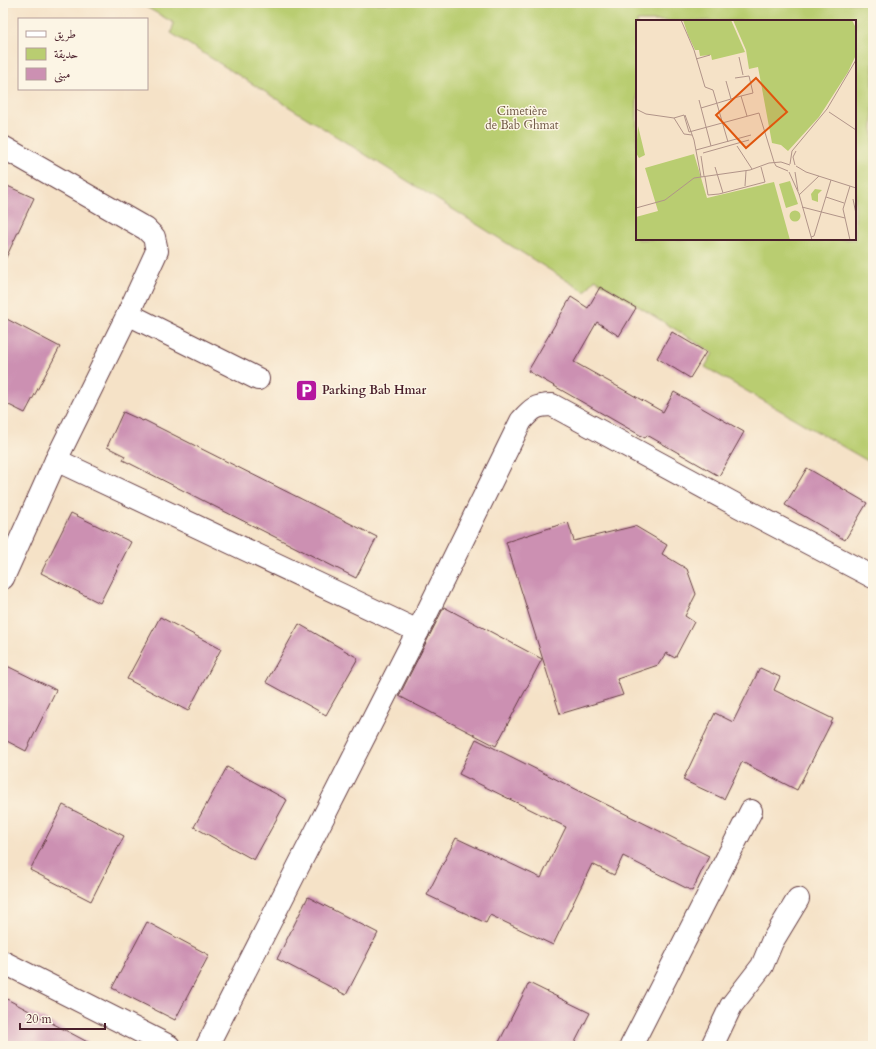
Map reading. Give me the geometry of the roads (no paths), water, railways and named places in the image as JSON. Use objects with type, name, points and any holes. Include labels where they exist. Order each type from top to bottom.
[{"type":"street","points":[[3,147],[146,229],[154,237],[157,251],[128,314],[56,460],[3,578]]},
{"type":"street","points":[[128,314],[258,379]]},
{"type":"street","points":[[207,1046],[418,631],[521,421],[529,412],[540,405],[552,405],[873,577]]},
{"type":"street","points":[[56,460],[418,631]]},
{"type":"street","points":[[631,1046],[752,811]]},
{"type":"street","points":[[712,1046],[730,1006],[762,966],[772,942],[798,899]]},
{"type":"street","points":[[3,962],[169,1046]]},
{"type":"place","name":"Parking Bab Hmar","points":[[306,390]]},
{"type":"park label","name":"Cimetière de Bab Ghmat","points":[[522,118]]}]
